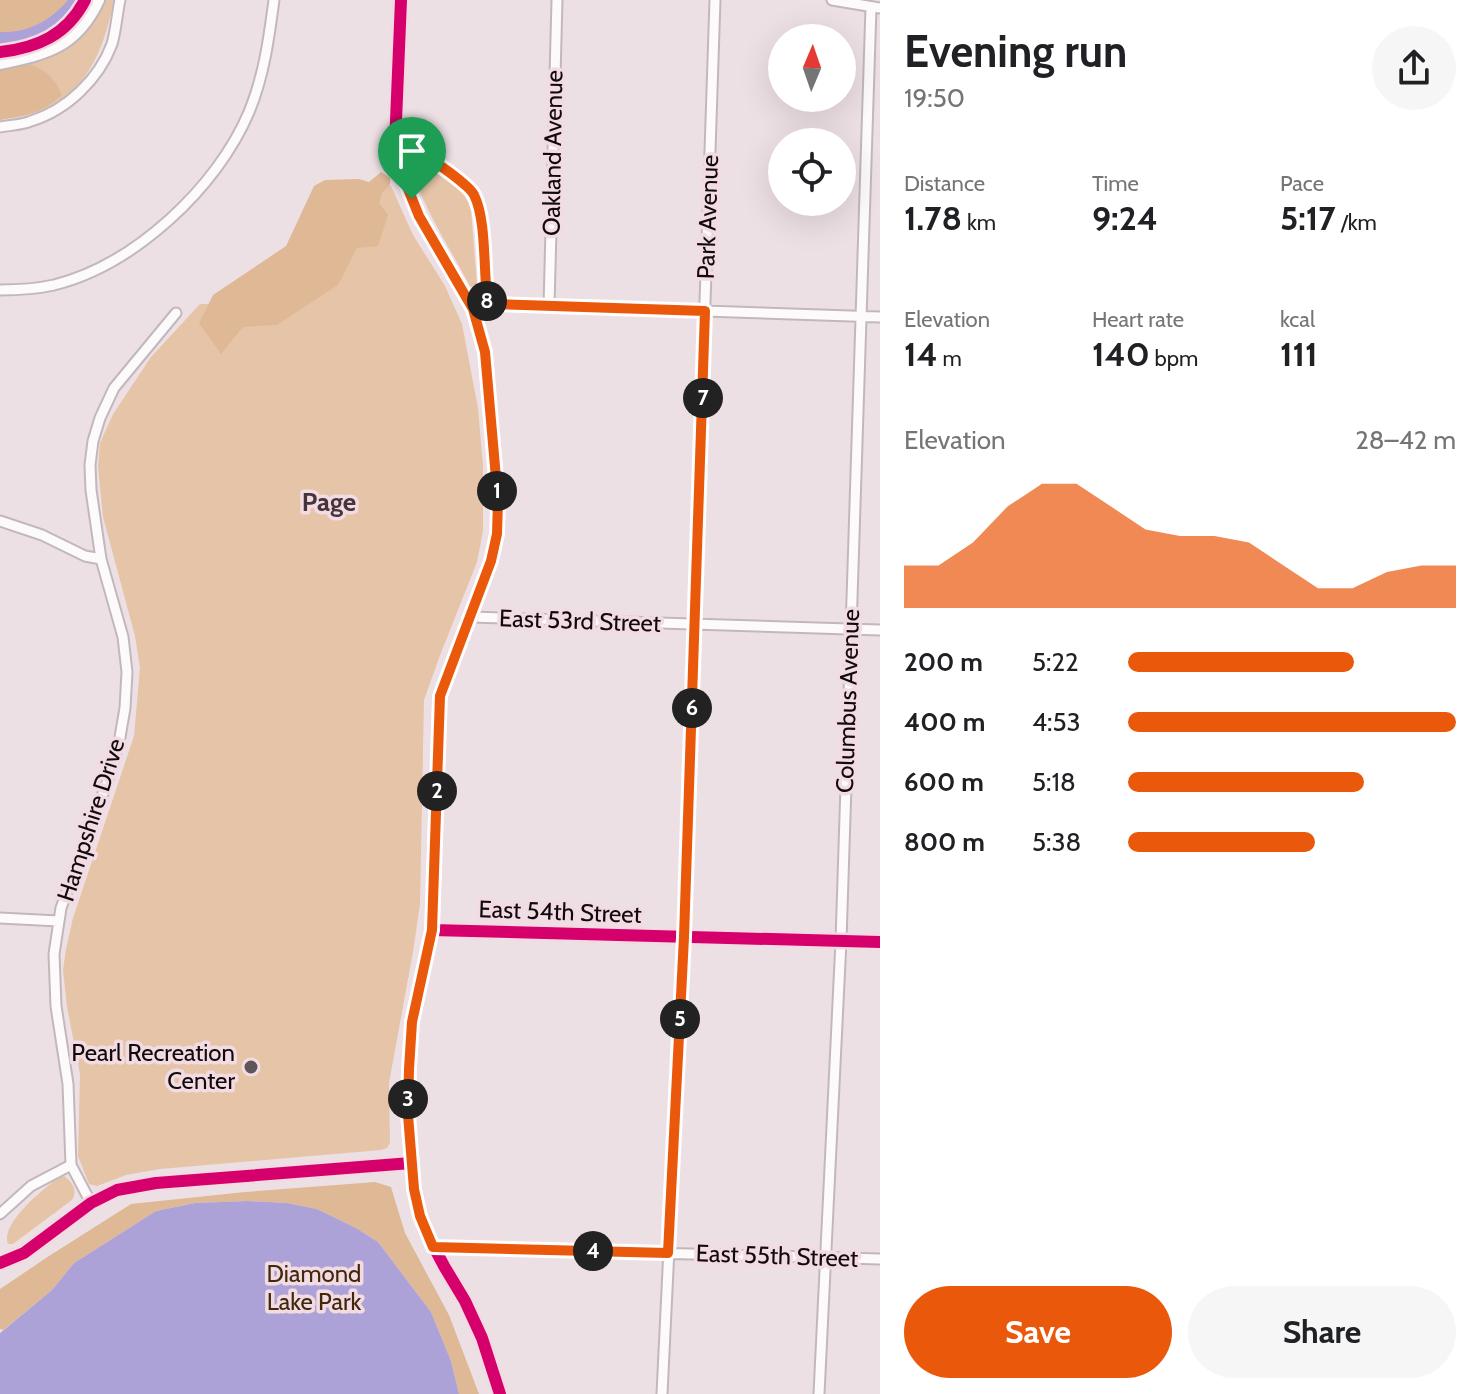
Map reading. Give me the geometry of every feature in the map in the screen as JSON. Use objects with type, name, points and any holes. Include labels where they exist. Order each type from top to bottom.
[{"type":"street","points":[[0,63],[62,45],[83,26],[98,0]]},
{"type":"street","points":[[0,127],[31,122],[61,108],[76,95],[102,63],[112,45],[120,0]]},
{"type":"street","points":[[0,290],[29,290],[54,285],[103,267],[126,254],[192,197],[215,172],[248,113],[265,60],[274,0]]},
{"type":"street","points":[[401,0],[395,145],[402,174],[419,216],[473,309],[485,352],[498,501],[497,534],[491,561],[440,696],[432,930],[412,1022],[409,1069],[411,1163],[420,1216],[433,1247],[465,1301],[482,1338],[500,1394]]},
{"type":"street","name":"Oakland Avenue","points":[[549,306],[557,0]]},
{"type":"street","name":"Park Avenue","points":[[662,1394],[684,937],[715,0]]},
{"type":"street","points":[[832,0],[876,7]]},
{"type":"street","name":"Columbus Avenue","points":[[819,1394],[841,941],[861,316],[876,7]]},
{"type":"street","points":[[396,135],[473,192],[481,215],[488,305]]},
{"type":"street","points":[[473,309],[493,304],[880,317]]},
{"type":"street","name":"Hampshire Drive","points":[[91,1203],[71,1165],[68,1084],[56,1006],[54,950],[61,908],[119,743],[127,672],[123,637],[101,559],[90,465],[100,418],[114,388],[176,313]]},
{"type":"street","points":[[0,521],[42,535],[85,556],[101,559]]},
{"type":"street","name":"East 53rd Street","points":[[471,617],[880,630]]},
{"type":"street","points":[[0,918],[58,921]]},
{"type":"street","name":"East 54th Street","points":[[432,930],[880,942]]},
{"type":"street","points":[[0,1263],[24,1253],[91,1203],[117,1190],[156,1183],[411,1163]]},
{"type":"street","points":[[0,1214],[31,1186],[71,1165]]},
{"type":"street","name":"East 55th Street","points":[[433,1247],[880,1259]]},
{"type":"shaded area","points":[[0,0],[114,0],[94,62],[75,88],[42,110],[0,120]]},
{"type":"shaded area","points":[[0,0],[68,0],[38,24],[0,32]]},
{"type":"shaded area","points":[[68,0],[79,0],[55,28],[36,37],[0,44],[0,32],[38,24]]},
{"type":"shaded area","points":[[26,63],[48,74],[62,95],[33,113],[0,120],[0,69]]},
{"type":"shaded area","points":[[413,157],[458,188],[467,201],[471,210],[476,289],[470,286],[428,210],[409,161]]},
{"type":"shaded area","points":[[381,172],[390,178],[390,185],[382,193],[379,203],[388,215],[378,246],[357,248],[338,285],[277,325],[243,327],[221,354],[199,323],[213,295],[286,246],[314,186],[325,180],[359,179],[369,182]]},
{"type":"shaded area","points":[[314,186],[391,186],[413,235],[445,286],[462,324],[478,408],[483,465],[483,531],[477,562],[424,700],[420,904],[389,1083],[390,1143],[381,1150],[160,1169],[126,1175],[97,1186],[89,1184],[78,1156],[80,1074],[63,970],[73,918],[134,736],[140,668],[135,636],[103,517],[98,467],[100,443],[113,414],[151,357],[200,304],[313,302]]},
{"type":"shaded area","points":[[64,1176],[73,1186],[72,1200],[13,1244],[8,1244],[10,1227],[24,1208]]},
{"type":"shaded area","points":[[375,1182],[391,1187],[405,1233],[449,1315],[479,1394],[459,1394],[451,1361],[431,1312],[378,1242],[317,1209],[287,1203],[195,1203],[156,1211],[74,1263],[52,1290],[3,1330],[0,1329],[0,1289],[131,1204]]},
{"type":"shaded area","name":"Diamond Lake Park","points":[[195,1203],[287,1203],[317,1209],[378,1242],[431,1312],[451,1361],[459,1394],[0,1394],[0,1333],[52,1290],[74,1263],[156,1211]]},
{"type":"cycle path","points":[[0,52],[50,38],[69,22],[85,0]]},
{"type":"cycle path","points":[[401,0],[395,145],[402,174],[419,216],[473,309],[485,352],[498,501],[497,534],[491,561],[440,696],[432,930],[412,1022],[409,1069],[411,1163],[414,1189],[426,1232],[482,1338],[500,1394]]},
{"type":"cycle path","points":[[432,930],[880,942]]},
{"type":"cycle path","points":[[0,1263],[24,1253],[91,1203],[117,1190],[156,1183],[411,1163]]},
{"type":"place","name":"Pearl Recreation Center","points":[[251,1067]]},
{"type":"district","name":"Page","points":[[329,502]]},
{"type":"route","points":[[396,135],[473,192],[481,215],[488,305],[705,311],[684,937],[668,1253],[433,1247],[420,1216],[411,1163],[409,1069],[412,1022],[432,930],[440,696],[491,561],[497,534],[498,501],[485,352],[473,309],[412,199],[402,174],[395,145],[396,135]]}]
